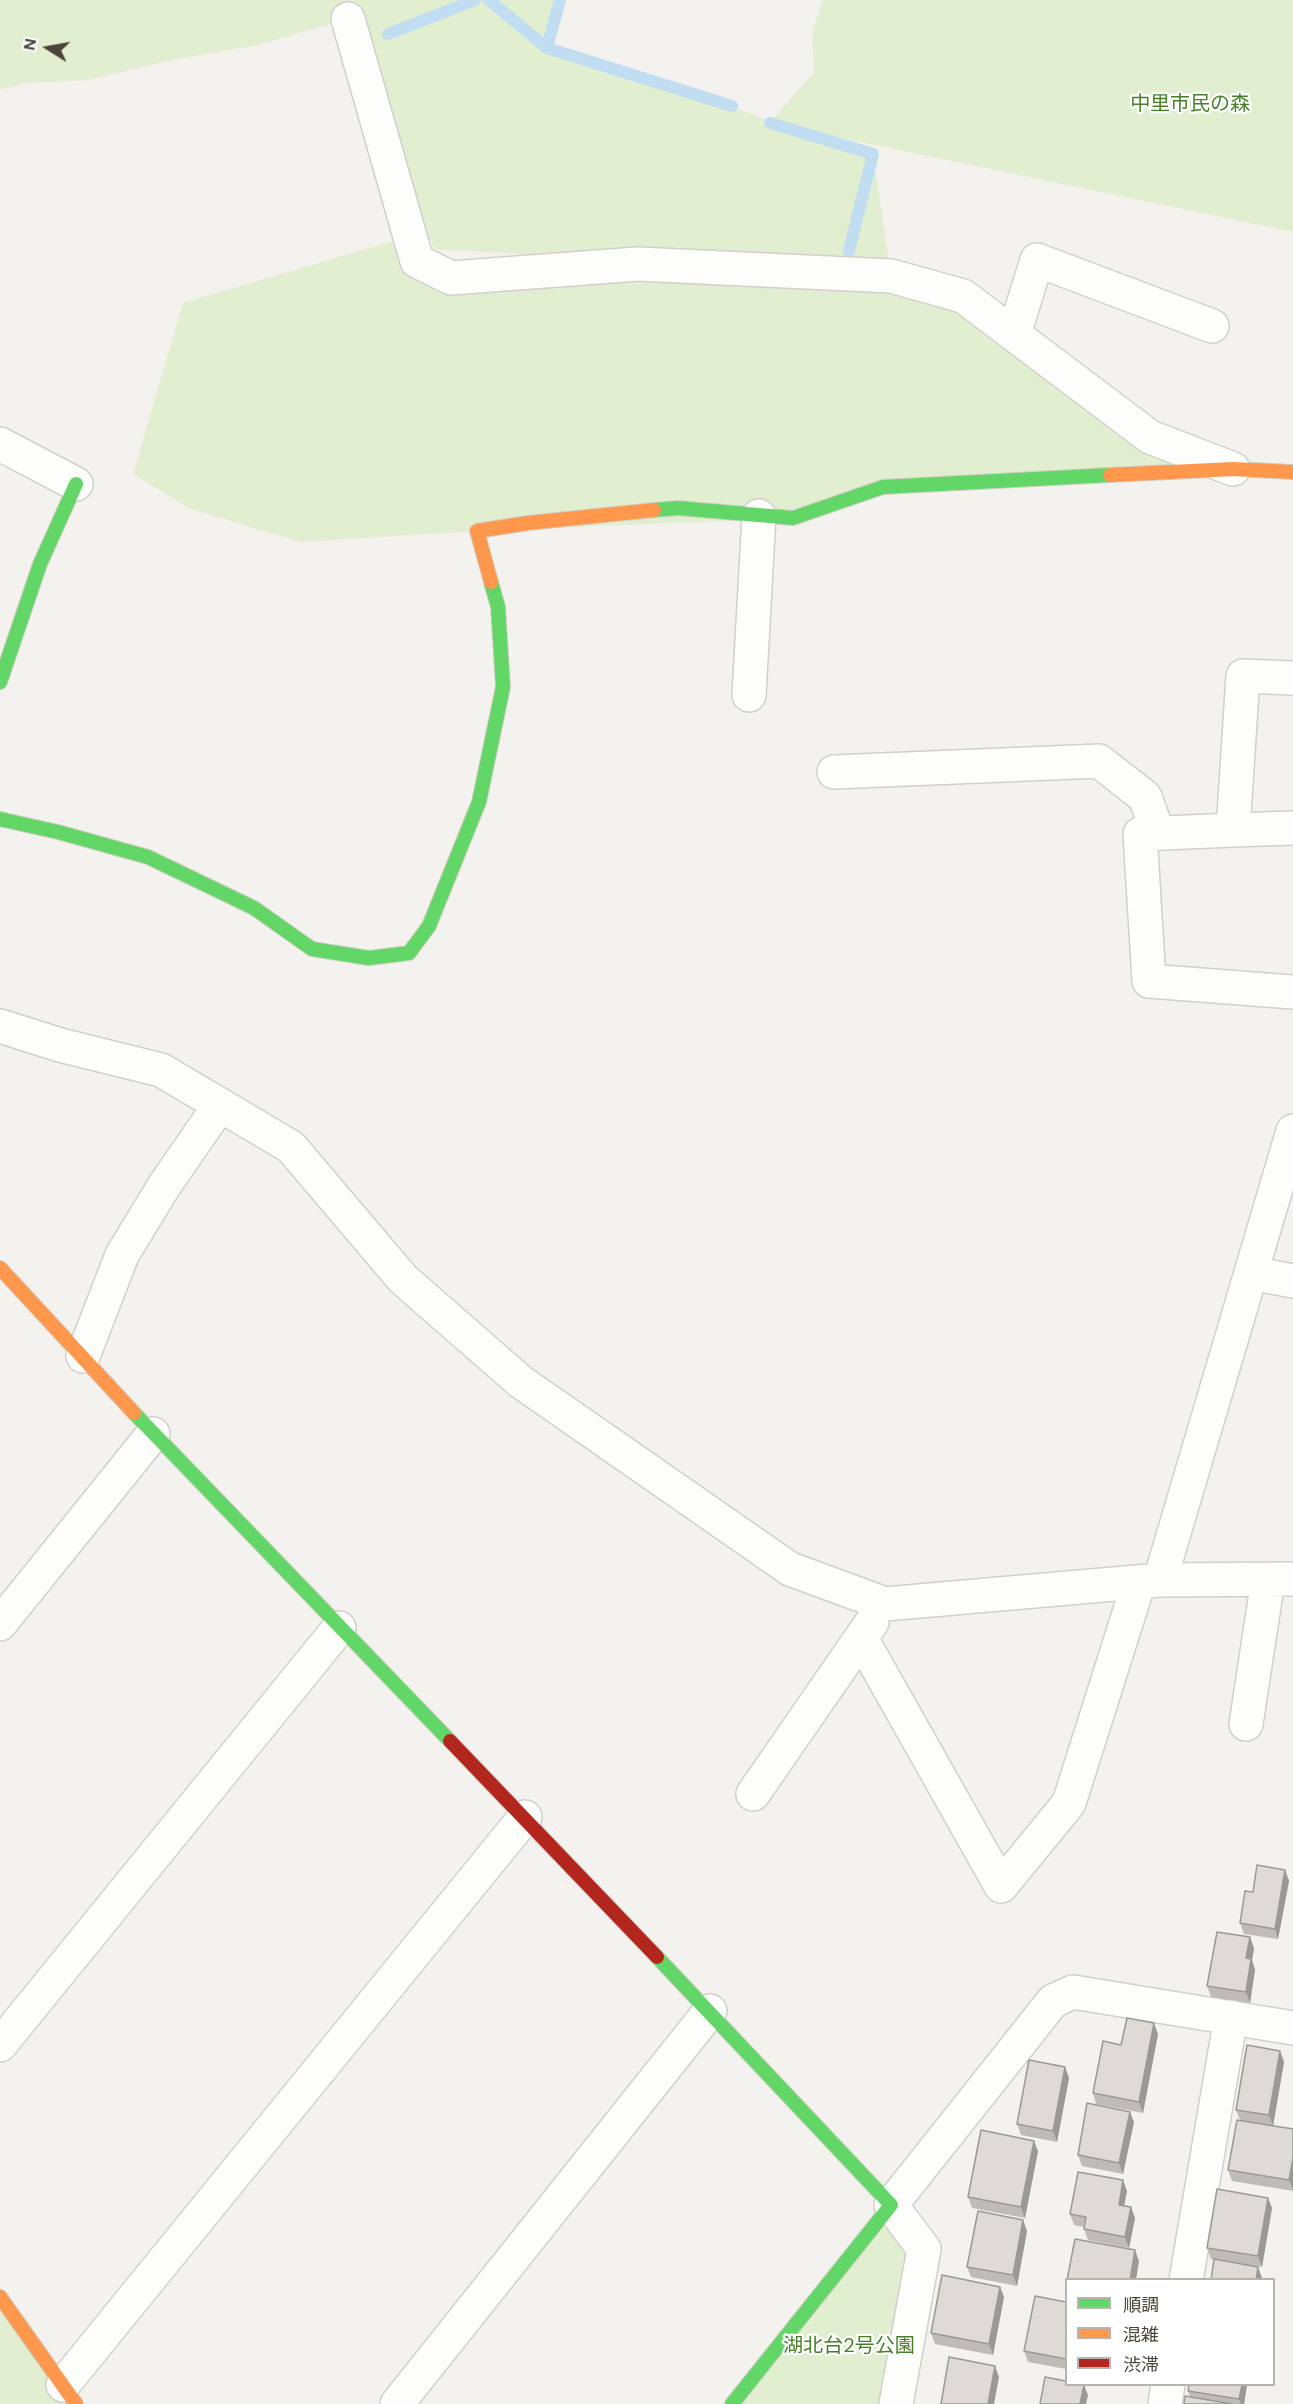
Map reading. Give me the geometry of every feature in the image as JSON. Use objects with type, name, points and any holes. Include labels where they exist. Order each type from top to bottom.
[{"type":"street","points":[[348,19],[417,261],[450,278],[638,264],[891,276],[963,296],[1150,437],[1233,469]]},
{"type":"street","points":[[1014,334],[1036,260],[1212,326]]},
{"type":"street","points":[[0,444],[76,484],[63,509],[36,575],[0,682]]},
{"type":"street","points":[[0,819],[58,832],[148,857],[254,908],[312,950],[369,958],[409,952],[429,926],[479,802],[503,687],[498,607],[477,531],[528,523],[678,508],[793,519],[883,487],[1233,469],[1293,472]]},
{"type":"street","points":[[749,695],[759,516]]},
{"type":"street","points":[[1233,830],[1243,676],[1293,678]]},
{"type":"street","points":[[834,772],[1099,761],[1145,797],[1158,833]]},
{"type":"street","points":[[1293,828],[1140,834],[1149,981],[1293,992]]},
{"type":"street","points":[[0,1026],[60,1045],[161,1070],[291,1147],[403,1279],[520,1382],[790,1569],[885,1604],[1150,1581],[1280,1579],[1246,1724]]},
{"type":"street","points":[[83,1356],[122,1255],[164,1186],[220,1105]]},
{"type":"street","points":[[861,1638],[1000,1886],[1069,1803],[1150,1581],[1251,1273],[1293,1131]]},
{"type":"street","points":[[0,1268],[153,1434],[339,1629],[525,1817],[891,2205],[924,2249],[896,2404]]},
{"type":"street","points":[[1251,1273],[1293,1281]]},
{"type":"street","points":[[0,1624],[153,1434]]},
{"type":"street","points":[[753,1794],[885,1604]]},
{"type":"street","points":[[0,2044],[339,1629]]},
{"type":"street","points":[[0,2297],[70,2394],[525,1817]]},
{"type":"street","points":[[732,2404],[1053,2001],[1073,1992],[1293,2028]]},
{"type":"street","points":[[397,2404],[710,2011]]},
{"type":"street","points":[[1186,2278],[1231,2017]]},
{"type":"street","points":[[1165,2404],[1168,2386]]},
{"type":"green space","name":"中里市民の森","points":[[0,0],[560,0],[548,48],[732,106],[770,122],[814,72],[812,31],[824,0],[1293,0],[1293,232],[779,125],[873,154],[891,276],[1014,334],[1233,469],[883,487],[793,518],[477,531],[300,542],[191,509],[133,474],[183,303],[410,236],[417,261],[808,271],[434,249],[348,19],[257,45],[167,61],[88,80],[28,83],[0,90]]},
{"type":"green space","name":"湖北台2号公園","points":[[891,2205],[924,2249],[896,2404],[732,2404]]},
{"type":"green space","points":[[0,2297],[76,2404],[0,2404]]},
{"type":"building","points":[[1257,1865],[1285,1870],[1275,1929],[1240,1923],[1245,1891],[1253,1892]]},
{"type":"building","points":[[1217,1932],[1250,1937],[1246,1958],[1251,1959],[1246,1992],[1207,1986]]},
{"type":"building","points":[[1127,2018],[1154,2023],[1139,2102],[1093,2093],[1103,2041],[1121,2045]]},
{"type":"building","points":[[1247,2045],[1280,2051],[1269,2115],[1236,2110]]},
{"type":"building","points":[[1029,2060],[1065,2067],[1053,2131],[1017,2124]]},
{"type":"building","points":[[1087,2103],[1130,2112],[1119,2163],[1078,2155]]},
{"type":"building","points":[[1237,2120],[1293,2129],[1293,2158],[1289,2180],[1228,2170]]},
{"type":"building","points":[[981,2130],[1034,2141],[1021,2207],[968,2197]]},
{"type":"building","points":[[1078,2172],[1123,2180],[1119,2205],[1131,2207],[1125,2237],[1084,2229],[1086,2217],[1070,2214]]},
{"type":"building","points":[[1217,2189],[1268,2198],[1258,2256],[1207,2248]]},
{"type":"building","points":[[978,2211],[1023,2220],[1013,2275],[967,2267]]},
{"type":"building","points":[[1075,2239],[1135,2250],[1130,2278],[1067,2278]]},
{"type":"building","points":[[1214,2259],[1258,2267],[1256,2278],[1211,2278]]},
{"type":"building","points":[[942,2275],[1000,2287],[989,2344],[931,2333]]},
{"type":"building","points":[[1035,2296],[1065,2302],[1065,2359],[1024,2351]]},
{"type":"building","points":[[949,2357],[995,2366],[988,2404],[941,2404]]},
{"type":"building","points":[[1045,2377],[1065,2381],[1065,2386],[1084,2386],[1080,2404],[1040,2404]]},
{"type":"building","points":[[1189,2386],[1242,2386],[1239,2399],[1188,2391]]},
{"type":"building","points":[[1185,2396],[1232,2404],[1184,2404]]},
{"type":"waterway","points":[[388,34],[475,0]]},
{"type":"waterway","points":[[489,0],[547,48],[732,106]]},
{"type":"waterway","points":[[547,48],[560,0]]},
{"type":"waterway","points":[[770,123],[873,154],[849,251]]},
{"type":"traffic: fast","points":[[654,510],[678,508],[793,518],[883,487],[1110,475]]},
{"type":"traffic: fast","points":[[0,682],[40,564],[76,484]]},
{"type":"traffic: fast","points":[[0,819],[58,832],[148,857],[254,908],[312,949],[369,958],[409,953],[429,926],[479,802],[503,687],[498,607],[491,582]]},
{"type":"traffic: fast","points":[[134,1413],[450,1741]]},
{"type":"traffic: fast","points":[[657,1957],[891,2205],[732,2404]]},
{"type":"traffic: slow","points":[[1110,475],[1233,469],[1293,472]]},
{"type":"traffic: slow","points":[[491,582],[477,531],[528,523],[654,510]]},
{"type":"traffic: slow","points":[[0,1268],[134,1413]]},
{"type":"traffic: slow","points":[[0,2297],[76,2404]]},
{"type":"traffic: jam","points":[[450,1741],[657,1957]]}]
